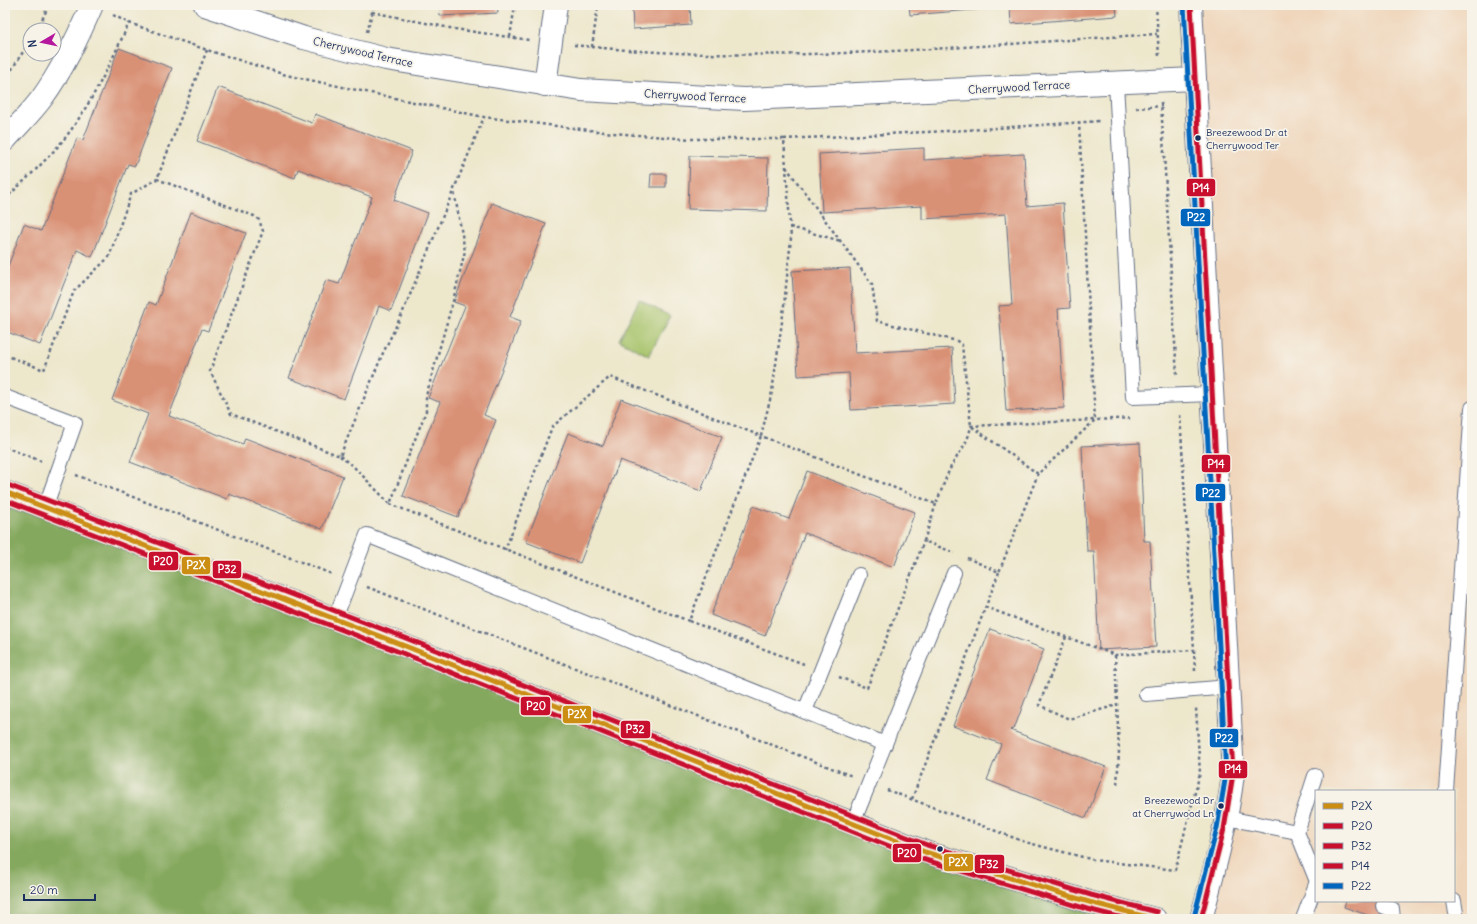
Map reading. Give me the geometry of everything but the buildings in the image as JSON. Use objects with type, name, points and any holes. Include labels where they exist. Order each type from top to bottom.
[{"type":"street","points":[[5,140],[41,98],[54,78],[69,54],[92,5]]},
{"type":"street","name":"Cherrywood Terrace","points":[[205,5],[304,38],[386,59],[581,90],[744,99],[1195,79]]},
{"type":"street","points":[[545,85],[556,5]]},
{"type":"street","points":[[1190,5],[1229,687],[1232,774],[1227,818],[1201,919]]},
{"type":"street","points":[[5,492],[335,619],[925,852],[1088,902],[1155,919]]},
{"type":"lane","points":[[1116,83],[1133,397],[1212,394]]},
{"type":"lane","points":[[5,397],[75,423],[45,508]]},
{"type":"lane","points":[[1446,790],[1472,408]]},
{"type":"lane","points":[[335,619],[367,535],[885,744]]},
{"type":"lane","points":[[854,823],[954,573]]},
{"type":"lane","points":[[805,711],[859,575]]},
{"type":"lane","points":[[1146,694],[1229,687]]},
{"type":"lane","points":[[1315,776],[1297,832],[1315,877]]},
{"type":"lane","points":[[1227,818],[1297,832]]},
{"type":"lane","points":[[1303,919],[1315,887]]},
{"type":"lane","points":[[1454,902],[1457,919]]},
{"type":"lane","points":[[1383,906],[1392,909],[1393,919]]},
{"type":"path","points":[[41,22],[48,5]]},
{"type":"path","points":[[92,5],[129,23],[286,75],[484,117],[621,134],[690,139],[784,139],[1106,120],[1129,109],[1162,106]]},
{"type":"path","points":[[510,38],[515,5]]},
{"type":"path","points":[[592,47],[598,5]]},
{"type":"path","points":[[372,12],[455,29],[510,38],[592,47],[687,54],[768,55],[1157,34]]},
{"type":"path","points":[[5,199],[64,138],[76,122],[101,79],[129,23]]},
{"type":"path","points":[[5,355],[44,370],[74,291],[109,257],[131,194],[157,179],[207,50]]},
{"type":"path","points":[[5,80],[22,53]]},
{"type":"path","points":[[340,456],[383,353],[402,314],[484,117]]},
{"type":"path","points":[[912,799],[1038,474],[1095,420],[1079,122]]},
{"type":"path","points":[[157,179],[254,216],[262,226],[262,236],[210,371],[232,414],[340,456],[355,468],[390,504],[689,621],[761,436],[772,392],[783,315],[790,227],[784,139]]},
{"type":"path","points":[[786,166],[872,284],[878,321],[957,341],[962,345],[971,426],[969,438],[962,452],[955,460],[936,504],[924,541],[958,555]]},
{"type":"path","points":[[390,504],[426,411],[426,396],[451,308],[465,251],[453,190]]},
{"type":"path","points":[[790,227],[841,241]]},
{"type":"path","points":[[505,550],[552,427],[610,377],[936,504]]},
{"type":"path","points":[[1172,416],[1180,416]]},
{"type":"path","points":[[971,426],[1134,418]]},
{"type":"path","points":[[971,426],[1038,474]]},
{"type":"path","points":[[5,447],[869,783],[1026,842],[1094,860],[1174,870],[1200,773],[1194,650]]},
{"type":"path","points":[[965,558],[999,572]]},
{"type":"path","points":[[1066,637],[1039,705],[1069,719],[1116,705]]},
{"type":"path","points":[[1115,655],[1119,751],[1117,786]]},
{"type":"shaded area","points":[[1191,5],[1472,5],[1472,919],[1201,919],[1229,810]]},
{"type":"green space","points":[[639,300],[670,316],[649,356],[619,340]]},
{"type":"green space","points":[[5,492],[925,852],[1155,919],[5,919]]},
{"type":"transit line","name":"P22","points":[[1184,5],[1226,774],[1217,828],[1194,917]]},
{"type":"transit line","name":"P14","points":[[1191,5],[1233,774],[1224,829],[1201,919]]},
{"type":"transit line","name":"P32","points":[[8,485],[403,637],[927,845],[1091,895],[1157,912]]},
{"type":"transit line","name":"P2X","points":[[5,492],[400,644],[925,852],[1089,902],[1155,919]]},
{"type":"transit line","name":"P20","points":[[5,500],[397,651],[922,859],[1087,909],[1127,919]]},
{"type":"place","name":"Breezewood Dr at Cherrywood Ter","points":[[1198,138]]},
{"type":"place","name":"Breezewood Dr at Cherrywood Ln","points":[[1221,806]]}]
